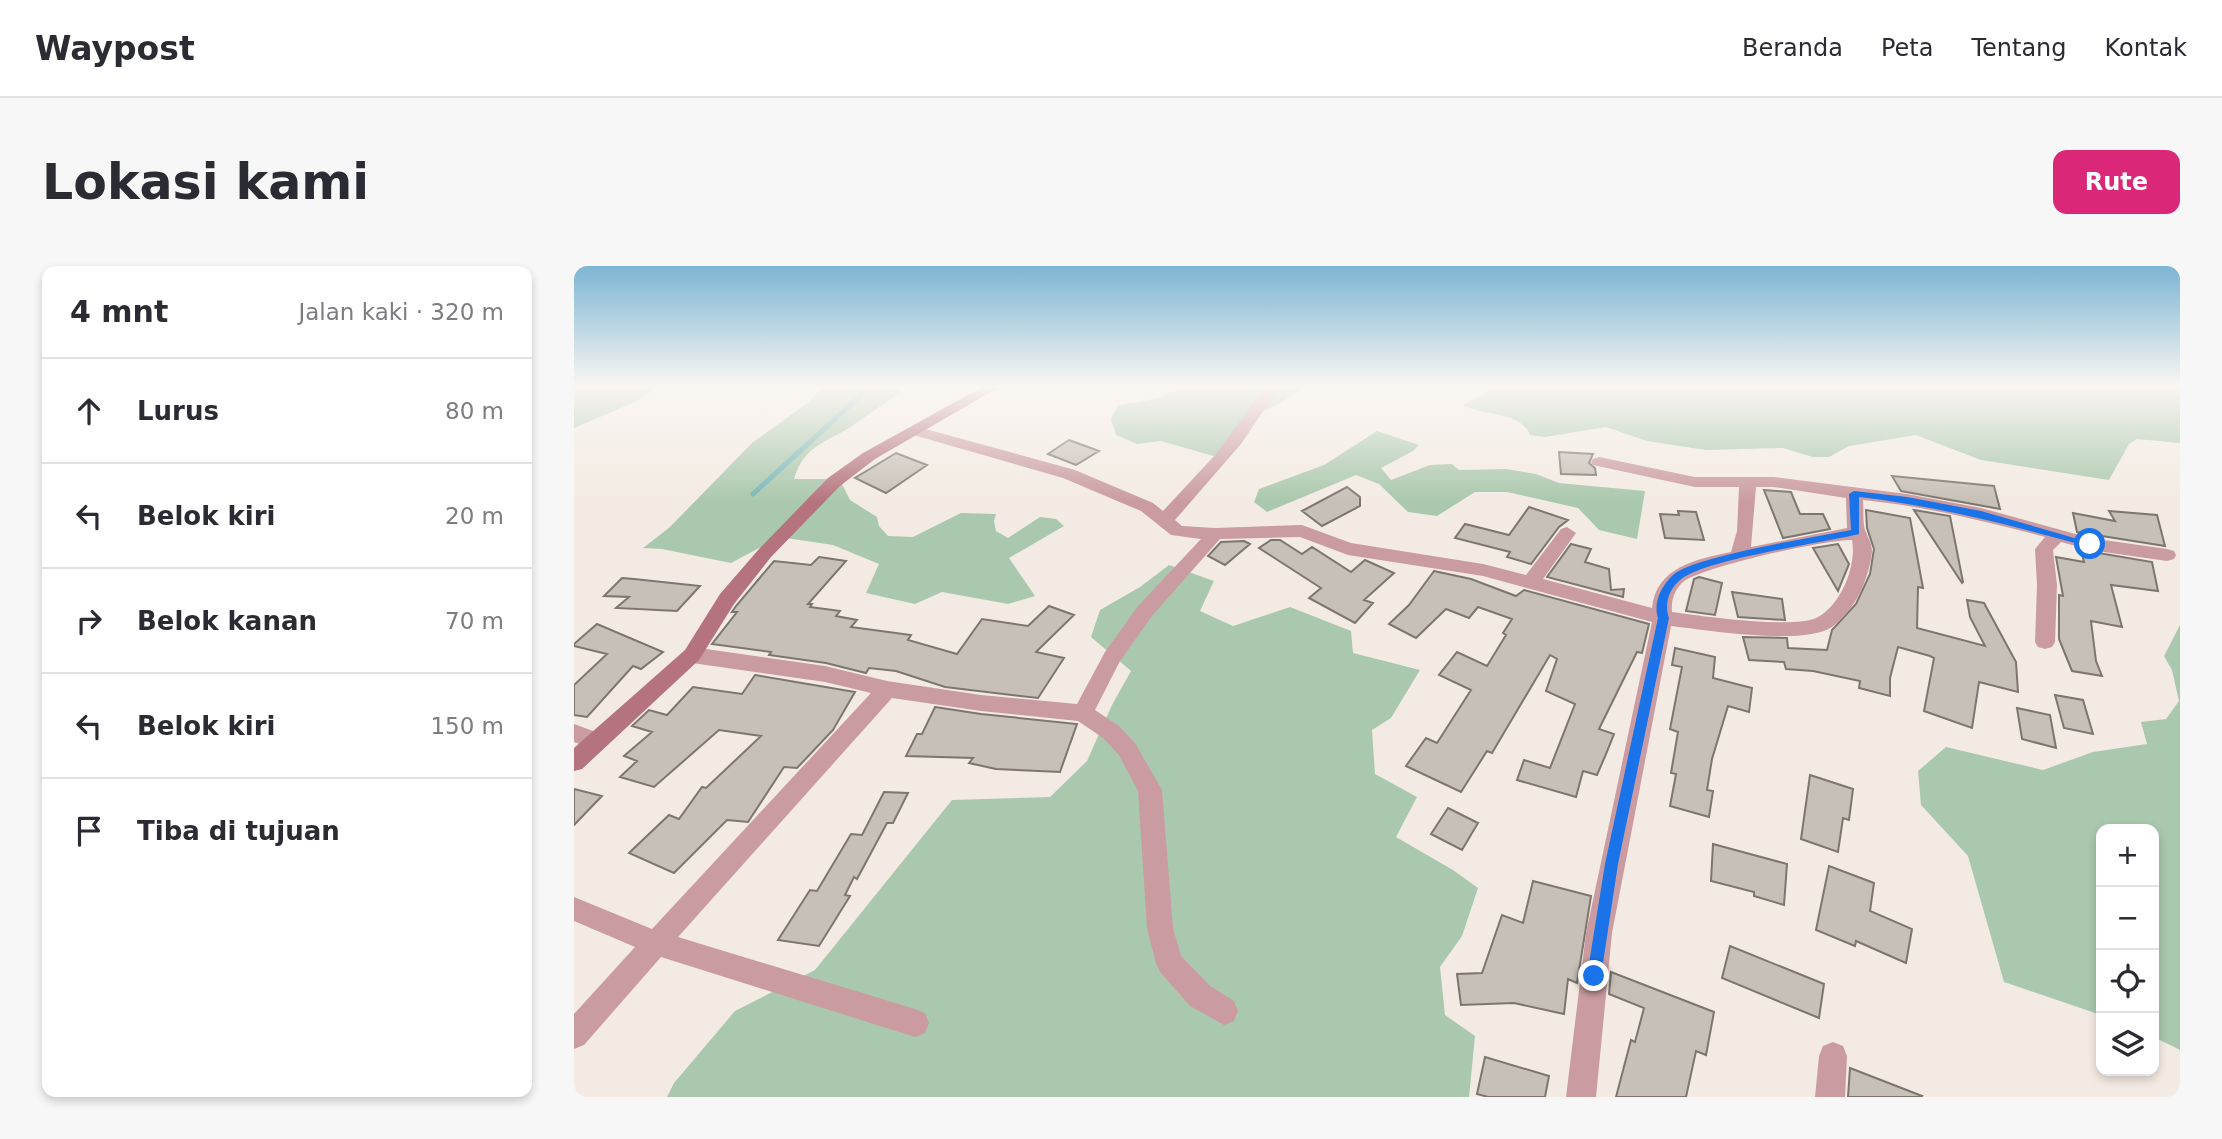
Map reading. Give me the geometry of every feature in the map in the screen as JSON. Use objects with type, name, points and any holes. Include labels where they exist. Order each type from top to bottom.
[{"type":"main road","points":[[574,762],[692,655],[727,599],[798,517],[834,482],[870,456],[927,425]]},
{"type":"street","points":[[1163,522],[1215,469],[1249,425]]},
{"type":"street","points":[[916,431],[1069,474],[1147,507],[1177,531],[1216,534],[1301,531],[1348,549],[1455,565],[1531,582],[1663,618],[1727,626],[1800,629],[1824,623],[1848,598],[1857,582],[1863,548],[1856,532],[1854,494]]},
{"type":"street","points":[[1599,462],[1695,482],[1774,482],[1907,499],[1981,514],[2057,535],[2167,555]]},
{"type":"street","points":[[1738,556],[1744,547],[1748,482]]},
{"type":"street","points":[[1581,1097],[1601,921],[1663,618],[1660,608],[1663,597],[1675,579],[1696,568],[1738,556],[1856,532]]},
{"type":"street","points":[[1531,582],[1567,533]]},
{"type":"street","points":[[1083,713],[1112,657],[1145,611],[1216,534]]},
{"type":"street","points":[[2045,642],[2048,585],[2044,549],[2057,535]]},
{"type":"street","points":[[692,655],[825,674],[887,689],[981,704],[1083,713],[1111,732],[1127,749],[1150,790],[1160,928],[1169,963],[1200,996],[1224,1012]]},
{"type":"street","points":[[574,1035],[887,689]]},
{"type":"street","points":[[574,733],[596,741]]},
{"type":"street","points":[[574,909],[656,943],[915,1023]]},
{"type":"street","points":[[1830,1097],[1833,1056]]},
{"type":"green space","points":[[777,425],[854,425],[809,453],[794,479],[830,479],[842,484],[850,500],[877,517],[879,526],[888,536],[913,537],[961,513],[996,514],[996,531],[1008,538],[1040,517],[1056,519],[1064,526],[1009,558],[1035,596],[1008,604],[942,592],[915,604],[866,593],[879,564],[833,545],[779,537],[731,563],[662,549],[643,548],[670,527],[752,443]]},
{"type":"green space","points":[[1113,425],[1241,425],[1217,457],[1161,441],[1137,444],[1116,435]]},
{"type":"green space","points":[[1522,425],[2180,425],[2180,443],[2137,439],[2129,444],[2109,480],[1981,460],[1916,435],[1849,446],[1829,457],[1813,457],[1783,448],[1706,450],[1647,441],[1606,427],[1545,437],[1530,435]]},
{"type":"green space","points":[[1377,431],[1419,445],[1381,468],[1391,480],[1430,465],[1452,464],[1459,470],[1506,469],[1536,474],[1559,483],[1645,491],[1637,539],[1599,530],[1578,508],[1507,492],[1475,492],[1437,516],[1408,512],[1379,484],[1356,475],[1267,512],[1254,502],[1259,489],[1324,465]]},
{"type":"green space","points":[[1169,565],[1214,581],[1200,611],[1233,626],[1290,607],[1351,631],[1353,653],[1420,670],[1391,718],[1372,730],[1375,774],[1417,797],[1396,837],[1478,888],[1462,936],[1440,967],[1445,1015],[1475,1036],[1469,1097],[667,1097],[674,1083],[735,1011],[815,970],[952,800],[1050,797],[1087,761],[1112,705],[1131,671],[1091,637],[1100,610],[1140,587]]},
{"type":"green space","points":[[2180,625],[2180,1050],[2159,1040],[2159,824],[2096,824],[2096,1013],[2004,982],[1968,856],[1921,805],[1918,771],[1946,747],[2043,770],[2093,752],[2147,744],[2141,722],[2166,719],[2179,701],[2172,670],[2164,656]]},
{"type":"building","points":[[1069,440],[1099,451],[1076,465],[1048,454]]},
{"type":"building","points":[[1559,452],[1593,454],[1589,463],[1595,468],[1596,475],[1561,474]]},
{"type":"building","points":[[896,453],[927,465],[886,493],[855,478]]},
{"type":"building","points":[[1892,476],[1994,486],[2000,509],[1901,491]]},
{"type":"building","points":[[1347,487],[1360,497],[1360,506],[1322,526],[1302,511]]},
{"type":"building","points":[[1764,490],[1791,492],[1800,514],[1823,514],[1830,529],[1783,538]]},
{"type":"building","points":[[1529,507],[1568,520],[1559,527],[1531,564],[1507,557],[1510,552],[1455,538],[1465,524],[1509,535]]},
{"type":"building","points":[[1866,510],[1910,518],[1923,588],[1918,587],[1917,628],[1985,646],[1970,617],[1967,600],[1984,603],[2016,662],[2018,692],[1979,682],[1972,728],[1924,711],[1934,658],[1930,656],[1898,647],[1890,678],[1890,696],[1859,688],[1860,681],[1813,671],[1786,669],[1784,662],[1749,660],[1743,637],[1787,638],[1788,648],[1827,650],[1832,630],[1856,604],[1870,574],[1874,549],[1867,528]]},
{"type":"building","points":[[1914,510],[1950,516],[1962,583]]},
{"type":"building","points":[[1678,511],[1696,512],[1704,540],[1665,538],[1660,514],[1679,515]]},
{"type":"building","points":[[2109,511],[2157,515],[2165,546],[2077,532],[2073,513],[2115,521]]},
{"type":"building","points":[[1271,540],[1280,540],[1302,554],[1312,547],[1351,572],[1365,560],[1394,573],[1364,600],[1373,603],[1355,623],[1309,598],[1321,588],[1259,548]]},
{"type":"building","points":[[1244,541],[1250,544],[1225,565],[1208,556],[1221,542]]},
{"type":"building","points":[[1571,544],[1591,549],[1585,562],[1609,569],[1611,590],[1624,589],[1623,597],[1547,577]]},
{"type":"building","points":[[1838,544],[1849,564],[1838,591],[1813,548]]},
{"type":"building","points":[[2081,550],[2152,562],[2158,591],[2111,585],[2122,627],[2091,621],[2096,661],[2102,676],[2072,671],[2059,639],[2059,595],[2063,596],[2056,557],[2084,562]]},
{"type":"building","points":[[819,557],[846,561],[808,604],[812,604],[810,607],[840,611],[836,616],[857,620],[851,627],[911,635],[908,640],[957,654],[982,619],[1028,626],[1049,606],[1074,615],[1036,652],[1064,658],[1038,698],[945,687],[896,671],[869,668],[866,673],[826,663],[769,655],[771,652],[712,644],[737,612],[732,612],[736,606],[774,561],[811,565]]},
{"type":"building","points":[[1434,571],[1471,579],[1516,596],[1524,590],[1649,624],[1642,653],[1637,652],[1599,729],[1614,734],[1606,754],[1597,775],[1583,771],[1576,797],[1517,780],[1524,760],[1550,768],[1575,704],[1546,691],[1557,659],[1550,655],[1492,753],[1487,751],[1461,792],[1406,766],[1426,738],[1437,743],[1471,690],[1439,675],[1457,652],[1487,666],[1506,635],[1503,633],[1512,619],[1478,607],[1469,618],[1446,609],[1416,638],[1389,624],[1409,605]]},
{"type":"building","points":[[1699,577],[1722,583],[1715,615],[1686,611],[1694,579]]},
{"type":"building","points":[[622,578],[700,586],[677,611],[616,608],[629,597],[604,596]]},
{"type":"building","points":[[1732,592],[1782,599],[1785,620],[1738,617]]},
{"type":"building","points":[[597,624],[663,652],[641,669],[633,666],[587,717],[574,715],[574,685],[607,654],[574,644]]},
{"type":"building","points":[[1675,648],[1715,657],[1713,678],[1752,688],[1749,712],[1728,706],[1712,759],[1707,790],[1713,791],[1709,817],[1670,806],[1676,774],[1671,773],[1678,732],[1670,729],[1682,667],[1672,665]]},
{"type":"building","points":[[755,675],[855,692],[833,730],[797,768],[784,767],[748,822],[727,820],[674,873],[629,853],[669,815],[679,819],[702,787],[706,788],[761,736],[719,730],[654,787],[620,777],[637,761],[624,756],[652,732],[632,726],[649,710],[667,715],[693,687],[742,694]]},
{"type":"building","points":[[2055,695],[2083,700],[2093,734],[2064,728]]},
{"type":"building","points":[[935,707],[1077,724],[1060,772],[996,769],[969,763],[973,758],[906,756],[917,734],[922,734]]},
{"type":"building","points":[[2017,708],[2050,715],[2056,748],[2022,739]]},
{"type":"building","points":[[1810,775],[1853,789],[1849,820],[1843,818],[1838,852],[1801,839]]},
{"type":"building","points":[[574,789],[602,796],[574,825]]},
{"type":"building","points":[[884,792],[908,793],[893,823],[887,823],[857,879],[854,877],[845,895],[850,896],[819,946],[778,940],[810,890],[817,891],[851,834],[862,835]]},
{"type":"building","points":[[1448,808],[1478,823],[1462,850],[1431,834]]},
{"type":"building","points":[[1713,844],[1787,864],[1784,905],[1754,896],[1754,892],[1711,881]]},
{"type":"building","points":[[1829,866],[1874,883],[1870,911],[1912,929],[1906,963],[1856,941],[1855,946],[1816,930]]},
{"type":"building","points":[[1533,881],[1591,896],[1577,983],[1568,979],[1564,1014],[1514,1003],[1461,1005],[1457,974],[1482,973],[1502,915],[1523,923]]},
{"type":"building","points":[[1730,946],[1824,984],[1819,1018],[1722,978]]},
{"type":"building","points":[[1611,972],[1714,1012],[1706,1055],[1696,1051],[1686,1097],[1616,1097],[1631,1040],[1635,1042],[1644,1008],[1609,994]]},
{"type":"building","points":[[1485,1057],[1549,1076],[1545,1097],[1488,1097],[1477,1094]]},
{"type":"building","points":[[1850,1068],[1922,1096],[1848,1097]]},
{"type":"waterway","points":[[753,494],[829,425]]},
{"type":"route","points":[[1594,976],[1611,864],[1663,618],[1660,608],[1663,597],[1675,579],[1716,562],[1856,532],[1853,518],[1854,494],[1907,499],[1981,514],[2090,544]]}]
